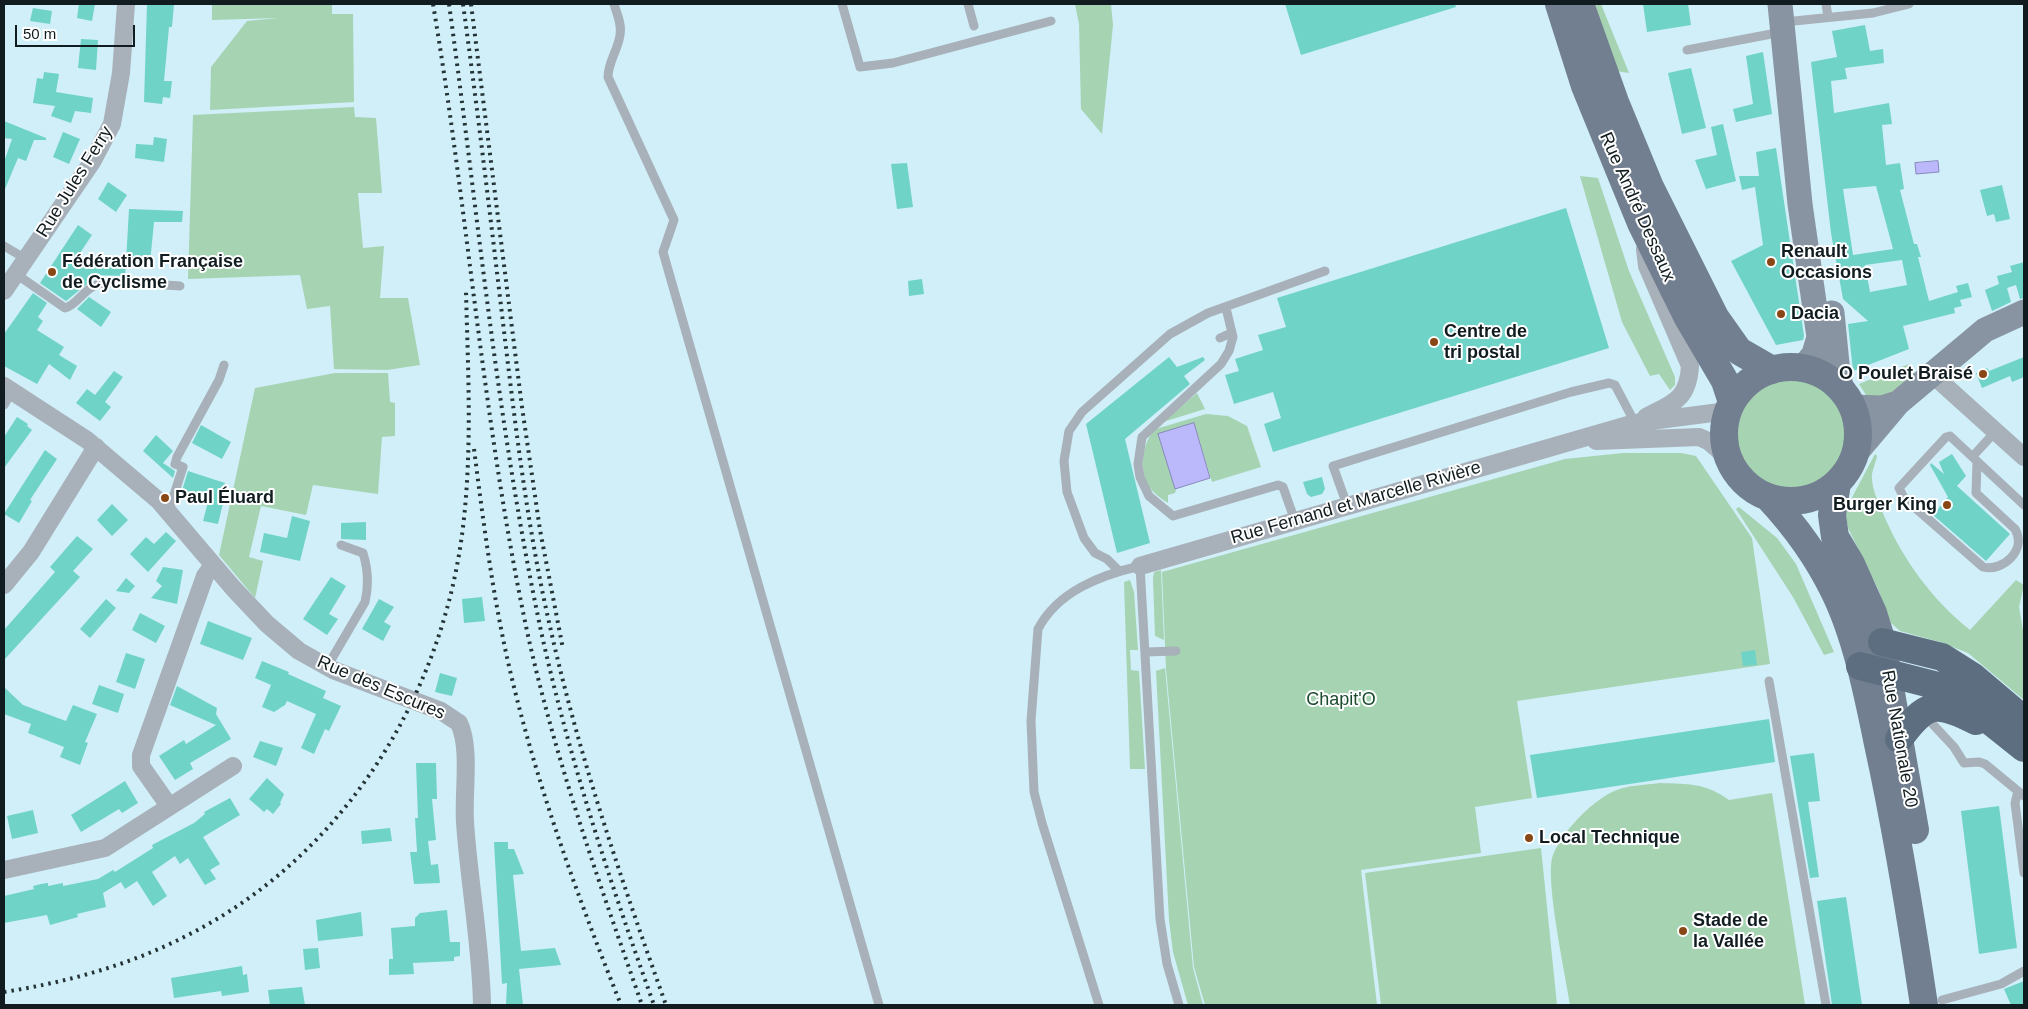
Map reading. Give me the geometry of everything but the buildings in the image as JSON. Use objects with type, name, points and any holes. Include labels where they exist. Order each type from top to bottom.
[{"type":"highway","points":[[1882,642],[1942,657],[1972,676],[2020,735]]},
{"type":"highway","points":[[1860,666],[1950,689],[2020,735]]},
{"type":"highway","points":[[1899,739],[1922,712],[1935,708],[1949,708],[2020,735]]},
{"type":"main road","name":"Rue André Dessaux","points":[[1559,4],[1584,86],[1641,223],[1688,318],[1725,381],[1730,407]]},
{"type":"main road","name":"Rue André Dessaux","points":[[1580,4],[1615,102],[1650,187],[1715,317],[1739,351],[1772,370]]},
{"type":"main road","points":[[1781,19],[1799,185],[1819,337],[1814,354],[1802,368]]},
{"type":"main road","points":[[1799,185],[1825,265],[1838,374],[1847,400]]},
{"type":"main road","points":[[1855,454],[1898,403],[1932,374],[1985,330],[2024,312]]},
{"type":"main road","points":[[1730,407],[1749,382],[1772,370],[1802,368],[1817,373],[1831,382],[1847,400],[1882,408],[1898,403]]},
{"type":"main road","name":"Rue Nationale 20","points":[[1730,407],[1724,434],[1728,458],[1738,475],[1752,489],[1770,498],[1784,501],[1805,499],[1825,492],[1837,483],[1844,474],[1855,454],[1857,426],[1847,400]]},
{"type":"main road","name":"Rue Nationale 20","points":[[1837,483],[1832,516],[1835,536],[1851,564],[1873,613],[1882,642],[1899,739],[1936,1004]]},
{"type":"main road","name":"Rue Nationale 20","points":[[1770,498],[1793,524],[1835,592],[1860,666],[1936,1004]]},
{"type":"street","name":"Rue Jules Ferry","points":[[4,291],[92,162],[112,124],[121,73],[126,4]]},
{"type":"street","points":[[1635,423],[1673,404],[1681,396],[1690,378],[1690,366],[1647,266],[1641,223]]},
{"type":"street","points":[[1932,374],[2024,457]]},
{"type":"street","name":"Rue des Escures","points":[[6,394],[96,448],[166,510],[214,565],[284,639],[299,651],[327,667],[441,711],[459,723],[464,745],[465,823],[482,974],[482,1005]]},
{"type":"street","name":"Rue Fernand et Marcelle Rivière","points":[[1140,566],[1635,423],[1730,407]]},
{"type":"street","name":"Rue Fernand et Marcelle Rivière","points":[[1573,442],[1699,437],[1708,441],[1728,458]]},
{"type":"street","points":[[4,585],[31,552],[96,448]]},
{"type":"street","points":[[169,806],[141,766],[141,756],[205,576],[214,565]]},
{"type":"street","points":[[4,870],[105,848],[233,766]]},
{"type":"lane","points":[[614,4],[621,25],[620,35],[608,68],[608,77],[674,220],[664,252],[879,1005]]},
{"type":"lane","points":[[842,4],[860,67],[893,63],[1051,21]]},
{"type":"lane","points":[[968,4],[974,26]]},
{"type":"lane","points":[[1826,4],[1828,16]]},
{"type":"lane","points":[[1688,50],[1781,19],[1873,13],[1909,4]]},
{"type":"lane","points":[[4,246],[26,259]]},
{"type":"lane","points":[[1119,571],[1107,559],[1095,553],[1084,538],[1073,514],[1067,492],[1064,461],[1069,431],[1082,412],[1170,334],[1208,313],[1325,271]]},
{"type":"lane","points":[[16,274],[65,308],[71,306],[82,294],[98,284],[180,286]]},
{"type":"lane","points":[[1226,308],[1232,343],[1221,364],[1196,389],[1144,432],[1138,453],[1140,477],[1149,496],[1173,516],[1278,485],[1283,487],[1286,493],[1294,521]]},
{"type":"lane","points":[[1220,338],[1231,332]]},
{"type":"lane","points":[[166,510],[171,504],[183,467],[175,464],[177,457],[219,380],[224,365]]},
{"type":"lane","points":[[1347,505],[1333,466],[1571,392],[1609,383],[1615,385],[1635,423]]},
{"type":"lane","points":[[1995,432],[1975,459],[1976,493],[2018,534],[2018,547],[2005,564],[1992,569],[1983,567],[1904,498],[1899,488],[1946,437],[1950,436],[1975,459],[2024,505]]},
{"type":"lane","points":[[327,667],[365,602],[367,593],[368,567],[363,553],[341,545]]},
{"type":"lane","points":[[1099,1005],[1034,792],[1031,721],[1038,629],[1044,617],[1088,582],[1140,566],[1160,919],[1167,964],[1179,1005]]},
{"type":"lane","points":[[1146,652],[1176,651]]},
{"type":"lane","points":[[1770,681],[1826,1005]]},
{"type":"lane","points":[[1922,712],[1954,747],[1964,763],[1979,762],[1985,764],[2021,794],[2015,802],[2024,874]]},
{"type":"lane","points":[[1936,1004],[2001,984],[2024,971]]},
{"type":"green space","points":[[212,4],[332,4],[332,14],[353,14],[354,102],[210,110],[211,67],[247,21],[278,18],[212,20]]},
{"type":"green space","points":[[1075,4],[1111,4],[1113,25],[1102,134],[1081,109],[1079,24]]},
{"type":"green space","points":[[1592,4],[1601,4],[1629,73],[1616,71]]},
{"type":"green space","points":[[354,107],[355,117],[376,118],[382,193],[358,193],[363,248],[384,246],[380,298],[408,298],[420,365],[387,370],[334,369],[330,306],[307,309],[300,275],[188,279],[193,115]]},
{"type":"green space","points":[[1580,176],[1598,178],[1629,271],[1675,377],[1675,385],[1670,390],[1659,374],[1650,376],[1622,322]]},
{"type":"green space","points":[[1909,364],[1916,375],[1893,395],[1868,398],[1859,384]]},
{"type":"green space","points":[[335,373],[388,373],[390,402],[395,403],[395,436],[382,437],[378,494],[313,485],[306,515],[261,506],[249,557],[263,561],[255,598],[219,555],[255,388]]},
{"type":"green space","points":[[1790,379],[1811,383],[1829,395],[1841,413],[1845,434],[1841,455],[1829,473],[1811,485],[1790,489],[1769,485],[1751,473],[1739,455],[1735,434],[1739,413],[1751,395],[1769,383]]},
{"type":"green space","points":[[1197,393],[1205,409],[1163,422]]},
{"type":"green space","points":[[1206,414],[1228,416],[1247,426],[1261,467],[1212,482],[1194,424],[1175,493],[1168,495],[1168,503],[1152,491],[1144,475],[1143,461],[1148,439],[1156,429]]},
{"type":"green space","name":"Chapit'O","points":[[1623,453],[1681,453],[1696,456],[1752,538],[1770,664],[1517,701],[1532,798],[1475,807],[1481,853],[1361,870],[1377,1005],[1205,1005],[1194,967],[1166,669],[1162,572],[1565,459]]},
{"type":"green space","points":[[1875,454],[1877,456],[1872,474],[1872,484],[1898,545],[1918,576],[1942,605],[1956,618],[1970,630],[2016,580],[2024,585],[2019,607],[2024,636],[2024,700],[1968,653],[1940,642],[1900,631],[1891,623],[1878,589],[1848,528],[1846,515],[1848,505]]},
{"type":"green space","points":[[1739,507],[1777,538],[1796,564],[1834,652],[1824,655],[1793,597],[1736,509]]},
{"type":"green space","points":[[1161,570],[1164,640],[1155,636],[1153,578],[1154,572]]},
{"type":"green space","points":[[1130,580],[1134,592],[1138,650],[1130,650],[1131,670],[1139,671],[1145,769],[1130,769],[1124,582]]},
{"type":"green space","points":[[1165,668],[1193,968],[1203,1005],[1188,1005],[1173,952],[1169,920],[1156,671]]},
{"type":"green space","points":[[1660,783],[1688,784],[1704,787],[1721,794],[1729,800],[1772,793],[1805,1005],[1570,1005],[1553,905],[1551,867],[1553,855],[1570,828],[1595,803],[1612,792],[1623,788]]},
{"type":"green space","points":[[1541,848],[1557,1005],[1381,1005],[1365,873]]},
{"type":"shaded area","points":[[1938,161],[1939,172],[1916,174],[1915,163]]},
{"type":"shaded area","points":[[1194,423],[1210,478],[1175,489],[1158,434]]},
{"type":"railway","points":[[433,4],[487,396],[512,553],[527,631],[564,773],[642,1005]]},
{"type":"railway","points":[[449,4],[500,397],[512,475],[541,631],[564,726],[591,820],[654,1005]]},
{"type":"railway","points":[[463,4],[518,444],[543,594],[562,679],[589,773],[618,866],[666,1005]]},
{"type":"railway","points":[[471,4],[522,407],[540,530],[563,649]]},
{"type":"railway","points":[[4,992],[52,983],[121,964],[188,935],[242,903],[291,865],[334,820],[372,772],[404,718],[429,662],[449,603],[461,542],[465,511],[468,448],[466,291]]},
{"type":"railway","points":[[474,449],[495,596],[513,683],[535,765],[561,846],[621,1005]]},
{"type":"place","name":"Renault Occasions","points":[[1771,262]]},
{"type":"place","name":"Fédération Française de Cyclisme","points":[[52,272]]},
{"type":"place","name":"Dacia","points":[[1781,314]]},
{"type":"place","name":"Centre de tri postal","points":[[1434,342]]},
{"type":"place","name":"O Poulet Braisé","points":[[1983,374]]},
{"type":"place","name":"Paul Éluard","points":[[165,498]]},
{"type":"place","name":"Burger King","points":[[1947,505]]},
{"type":"place","name":"Local Technique","points":[[1529,838]]},
{"type":"place","name":"Stade de la Vallée","points":[[1683,931]]}]
